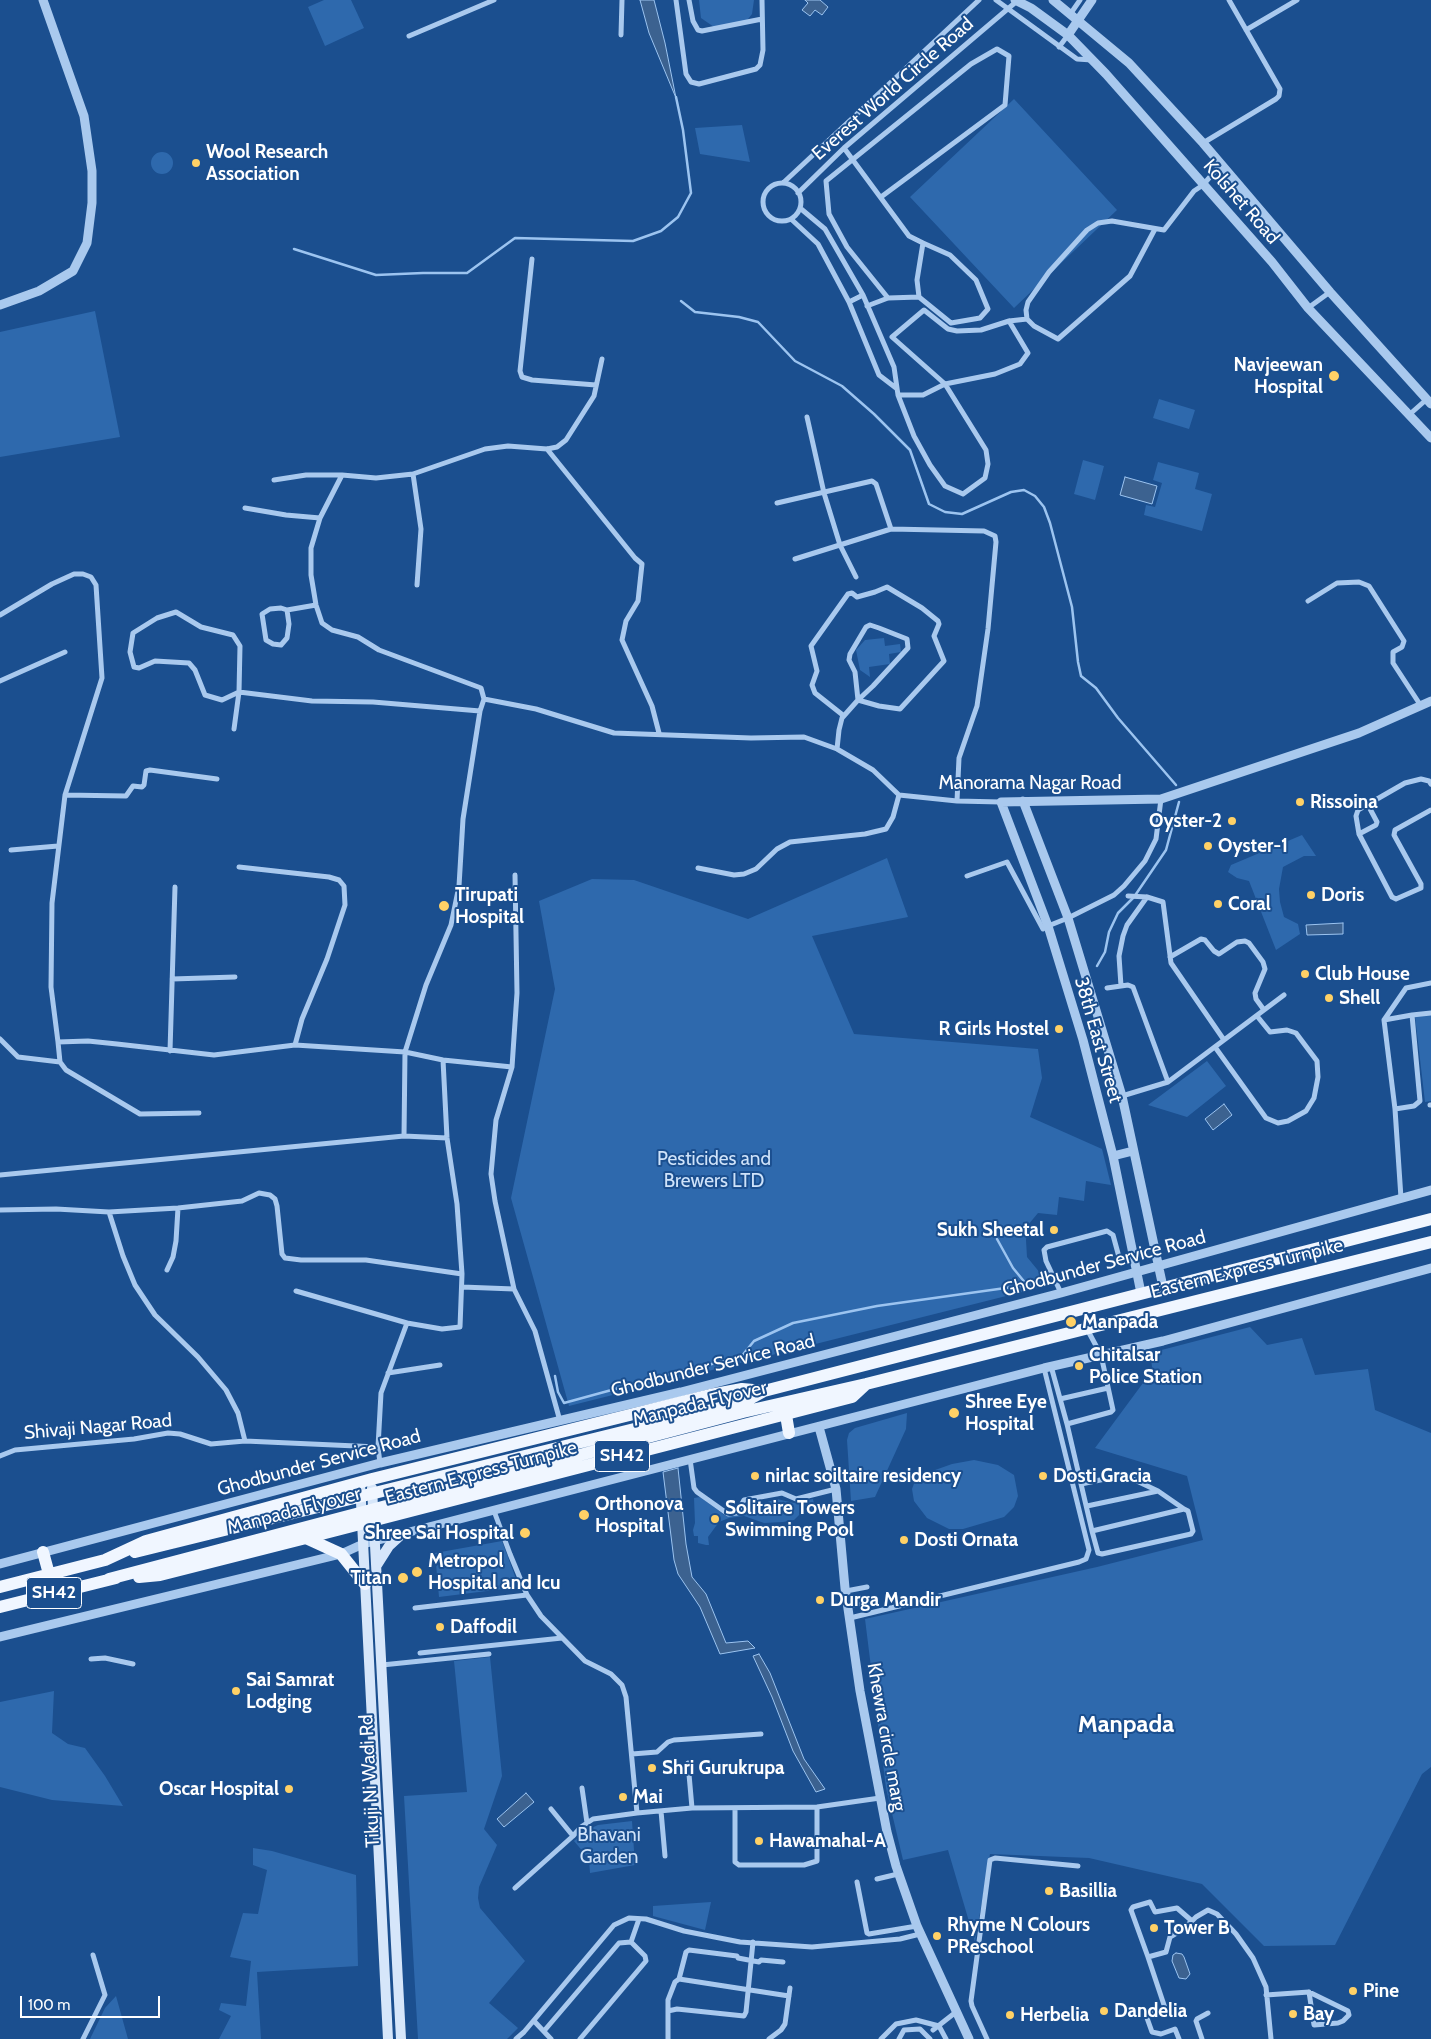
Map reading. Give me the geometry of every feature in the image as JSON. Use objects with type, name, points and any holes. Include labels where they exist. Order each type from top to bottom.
[{"type":"main road","name":"Eastern Express Turnpike","points":[[0,1587],[105,1560],[146,1540],[682,1396],[742,1389],[764,1391],[1431,1219]]},
{"type":"main road","name":"Eastern Express Turnpike","points":[[0,1607],[109,1578],[160,1575],[306,1538],[852,1397],[866,1384],[1431,1242]]},
{"type":"main road","name":"Manpada Flyover","points":[[105,1560],[744,1407],[866,1384]]},
{"type":"main road","name":"Manpada Flyover","points":[[109,1578],[744,1407],[764,1391]]},
{"type":"main road","points":[[786,1415],[789,1433]]},
{"type":"main road","points":[[475,1453],[484,1491]]},
{"type":"main road","points":[[366,1481],[368,1522]]},
{"type":"main road","name":"Tikuji Ni Wadi Rd","points":[[368,1522],[375,1541],[402,2039]]},
{"type":"main road","name":"Tikuji Ni Wadi Rd","points":[[368,1522],[363,1544],[388,2039]]},
{"type":"main road","points":[[376,1568],[384,1553],[401,1535]]},
{"type":"main road","points":[[306,1538],[341,1554],[365,1584]]},
{"type":"main road","points":[[43,1552],[49,1574]]},
{"type":"street","points":[[0,305],[39,291],[72,271],[87,243],[92,203],[92,171],[84,116],[43,0]]},
{"type":"street","points":[[409,36],[494,0]]},
{"type":"street","points":[[621,35],[622,0]]},
{"type":"street","points":[[676,0],[686,74],[691,82],[699,84],[756,69],[760,65],[763,50],[762,0]]},
{"type":"street","points":[[689,0],[693,21],[698,30],[702,31],[762,19]]},
{"type":"street","name":"Everest World Circle Road","points":[[791,219],[785,221],[773,219],[768,215],[763,203],[766,191],[771,187],[783,184],[979,0]]},
{"type":"street","points":[[996,0],[1077,59],[1092,60]]},
{"type":"street","name":"Kolshet Road","points":[[1054,0],[1129,63],[1203,143],[1330,292],[1429,401]]},
{"type":"street","points":[[1071,13],[1080,0]]},
{"type":"street","points":[[1059,47],[1092,0]]},
{"type":"street","points":[[1203,143],[1279,96],[1280,90],[1229,0]]},
{"type":"street","points":[[1246,30],[1296,0]]},
{"type":"street","name":"Everest World Circle Road","points":[[798,193],[844,148],[1008,10],[1016,1]]},
{"type":"street","name":"Kolshet Road","points":[[1016,1],[1031,8],[1068,35],[1092,60],[1177,153],[1202,185],[1272,262],[1308,308],[1431,438]]},
{"type":"street","points":[[881,197],[1005,105],[1009,56],[996,49],[971,64],[826,181],[829,214],[847,247],[888,298]]},
{"type":"street","points":[[844,148],[909,236],[950,256],[976,280],[988,309],[980,318],[951,323],[919,297],[888,298],[867,306]]},
{"type":"street","points":[[1155,229],[1130,276],[1058,339],[1034,326],[1027,319],[1026,310],[1028,302],[1049,272],[1087,230],[1098,223],[1112,221],[1164,230],[1194,190],[1202,185],[1221,164]]},
{"type":"street","points":[[783,184],[794,188],[798,193],[800,208],[825,230],[863,295],[894,367],[897,392],[914,436],[930,465],[945,486],[963,494],[985,478],[988,464],[986,450],[945,384],[892,337],[924,310],[948,329],[957,331],[981,330],[1009,321],[1027,319]]},
{"type":"street","points":[[800,208],[791,219],[818,244],[849,302],[879,375],[897,392],[923,395],[945,384],[995,374],[1020,364],[1028,353],[1009,321]]},
{"type":"street","points":[[919,297],[917,280],[923,243]]},
{"type":"street","points":[[532,259],[520,371],[522,377],[532,380],[596,385]]},
{"type":"street","points":[[1308,308],[1330,292]]},
{"type":"street","points":[[849,302],[863,295]]},
{"type":"street","points":[[274,480],[306,475],[342,475],[376,478],[413,474],[485,449],[508,446],[547,449],[557,447],[566,440],[594,396],[602,359]]},
{"type":"street","points":[[1410,414],[1429,401]]},
{"type":"street","points":[[807,418],[824,493],[840,545],[856,577]]},
{"type":"street","points":[[547,449],[635,558],[642,564],[638,601],[626,621],[622,640],[652,706],[659,733]]},
{"type":"street","points":[[413,474],[420,529],[417,585]]},
{"type":"street","points":[[342,475],[320,518],[311,548],[311,575],[316,605],[322,623],[332,630],[358,637],[379,650],[481,688],[484,699],[480,711],[463,819],[458,886],[451,925],[426,986],[405,1052],[404,1136]]},
{"type":"street","points":[[777,504],[872,481],[876,484],[891,530]]},
{"type":"street","points":[[245,508],[286,515],[320,518]]},
{"type":"street","points":[[795,559],[891,530],[984,530],[990,532],[996,539],[988,629],[977,706],[959,758],[957,801]]},
{"type":"street","points":[[0,615],[52,584],[74,574],[83,574],[91,577],[96,585],[102,678],[65,795],[52,903],[51,987],[60,1062],[66,1070],[140,1114],[199,1113]]},
{"type":"street","points":[[1308,601],[1337,583],[1359,582],[1369,586],[1404,640],[1402,647],[1393,652],[1393,663],[1421,706]]},
{"type":"street","points":[[844,716],[815,693],[812,686],[817,671],[811,646],[848,594],[852,593],[857,596],[887,587],[922,608],[938,621],[939,624],[934,636],[944,661],[900,709],[858,700]]},
{"type":"street","points":[[287,610],[289,624],[287,638],[281,645],[273,644],[266,640],[262,614],[270,609],[281,608],[287,610],[316,605]]},
{"type":"street","points":[[234,729],[239,692],[240,646],[233,635],[201,627],[176,612],[157,618],[133,633],[130,652],[134,667],[139,668],[155,661],[188,663],[195,670],[205,695],[211,698],[222,700],[239,692],[312,701],[373,702],[480,711]]},
{"type":"street","points":[[837,749],[838,730],[844,716],[908,648],[907,639],[880,628],[870,626],[866,628],[850,654],[849,660],[855,672],[858,700]]},
{"type":"street","points":[[0,681],[65,652]]},
{"type":"street","points":[[484,699],[536,709],[614,733],[659,733],[751,738],[804,737],[837,749],[873,770],[899,795],[893,817],[886,829],[865,834],[790,842],[777,849],[756,869],[744,874],[698,868]]},
{"type":"street","name":"Manorama Nagar Road","points":[[899,795],[957,801],[1001,802],[1161,799],[1359,733],[1431,701]]},
{"type":"street","points":[[65,795],[126,796],[133,786],[142,787],[146,771],[150,770],[217,779]]},
{"type":"street","points":[[1431,784],[1429,781],[1421,779],[1405,783],[1358,810],[1356,816],[1360,834],[1392,897],[1396,899],[1420,888],[1421,884],[1394,835],[1395,830],[1431,810]]},
{"type":"street","points":[[967,876],[1007,862],[1045,927],[1068,918],[1114,895],[1145,861],[1156,839],[1161,799]]},
{"type":"street","name":"38th East Street","points":[[1023,801],[1068,918],[1122,1096],[1163,1287]]},
{"type":"street","name":"38th East Street","points":[[1001,802],[1084,1040],[1113,1156],[1141,1293]]},
{"type":"street","points":[[1360,834],[1376,825],[1377,822],[1368,805]]},
{"type":"street","points":[[11,850],[58,846]]},
{"type":"street","points":[[239,867],[329,876],[339,880],[344,886],[345,905],[327,959],[302,1019],[295,1045]]},
{"type":"street","points":[[515,875],[517,992],[512,1067],[496,1120],[491,1174],[494,1201],[514,1289],[535,1331],[560,1421]]},
{"type":"street","points":[[170,1051],[175,887]]},
{"type":"street","points":[[1128,896],[1147,897],[1163,902],[1171,963],[1224,1040]]},
{"type":"street","points":[[1121,986],[1120,956],[1123,936],[1127,925],[1147,897]]},
{"type":"street","points":[[1170,957],[1202,939],[1219,954],[1237,942],[1245,941],[1249,943],[1264,962],[1265,969],[1255,993],[1256,999],[1264,1010]]},
{"type":"street","points":[[172,979],[235,976]]},
{"type":"street","points":[[1402,1198],[1395,1109],[1384,1020],[1406,988],[1431,984]]},
{"type":"street","points":[[1107,988],[1128,985],[1133,987],[1168,1082]]},
{"type":"street","points":[[1122,1096],[1168,1082],[1284,995]]},
{"type":"street","points":[[1384,1020],[1431,1013]]},
{"type":"street","points":[[1395,1109],[1414,1106],[1420,1101],[1412,1015]]},
{"type":"street","points":[[1215,1047],[1266,1118],[1278,1123],[1288,1121],[1306,1111],[1314,1098],[1318,1077],[1317,1061],[1296,1033],[1287,1030],[1270,1032],[1256,1016]]},
{"type":"street","points":[[0,1039],[18,1057],[60,1062]]},
{"type":"street","points":[[58,1042],[88,1041],[214,1055],[295,1045],[405,1052],[443,1060],[512,1067]]},
{"type":"street","points":[[296,1291],[407,1323],[442,1329],[460,1327],[462,1274],[457,1204],[446,1138],[443,1060]]},
{"type":"street","points":[[0,1175],[404,1136],[446,1138]]},
{"type":"street","points":[[1113,1156],[1134,1151]]},
{"type":"street","name":"Ghodbunder Service Road","points":[[0,1564],[380,1463],[560,1421],[682,1396],[1159,1267],[1431,1190]]},
{"type":"street","points":[[0,1210],[108,1212],[178,1208],[242,1201],[259,1193],[270,1195],[275,1199],[281,1246],[285,1258],[301,1260],[366,1260],[462,1274]]},
{"type":"street","points":[[167,1270],[173,1257],[178,1208]]},
{"type":"street","points":[[108,1212],[135,1285],[155,1316],[198,1357],[226,1390],[238,1413],[245,1440]]},
{"type":"street","points":[[1061,1293],[1046,1261],[1044,1250],[1047,1247],[1107,1231],[1113,1235],[1119,1257]]},
{"type":"street","points":[[0,1638],[341,1554],[363,1544],[1048,1367],[1163,1341],[1431,1268]]},
{"type":"street","points":[[462,1287],[514,1289]]},
{"type":"street","points":[[380,1463],[378,1447],[381,1393],[407,1323]]},
{"type":"street","points":[[1067,1424],[1113,1410],[1101,1355],[1087,1329]]},
{"type":"street","points":[[388,1373],[440,1365]]},
{"type":"street","points":[[1048,1367],[1067,1424],[1081,1484],[1087,1506],[1092,1530],[1098,1553],[1111,1552],[1191,1534],[1193,1531],[1188,1512],[1158,1491],[1124,1475],[1081,1484]]},
{"type":"street","points":[[850,1618],[1079,1562],[1086,1558],[1089,1550],[1048,1367]]},
{"type":"street","points":[[1060,1399],[1108,1388]]},
{"type":"street","name":"Khewra circle marg","points":[[819,1427],[836,1489],[846,1591],[860,1691],[880,1798],[898,1874],[918,1930],[969,2039]]},
{"type":"street","name":"Shivaji Nagar Road","points":[[0,1456],[15,1450],[134,1439],[168,1432],[211,1444],[245,1440],[378,1447]]},
{"type":"street","points":[[690,1459],[694,1488],[728,1514],[737,1513],[744,1500],[782,1493],[796,1499],[836,1489]]},
{"type":"street","points":[[1087,1506],[1158,1491]]},
{"type":"street","points":[[1092,1530],[1184,1509]]},
{"type":"street","points":[[496,1510],[510,1554],[527,1595],[541,1616],[585,1661],[611,1674],[622,1685],[626,1697],[637,1813]]},
{"type":"street","points":[[846,1591],[867,1587]]},
{"type":"street","points":[[415,1608],[527,1595]]},
{"type":"street","points":[[848,1606],[869,1603]]},
{"type":"street","points":[[420,1653],[562,1638]]},
{"type":"street","points":[[382,1665],[489,1654]]},
{"type":"street","points":[[91,1659],[105,1658],[133,1664]]},
{"type":"street","points":[[632,1754],[657,1752],[668,1742],[674,1740],[761,1734]]},
{"type":"street","points":[[688,1763],[692,1808]]},
{"type":"street","points":[[582,1788],[586,1823]]},
{"type":"street","points":[[514,1888],[574,1836],[581,1827],[593,1819],[692,1808],[817,1807],[880,1798]]},
{"type":"street","points":[[735,1809],[735,1862],[739,1865],[804,1865],[817,1861],[817,1807]]},
{"type":"street","points":[[552,1809],[574,1836]]},
{"type":"street","points":[[661,1810],[665,1856]]},
{"type":"street","points":[[987,2039],[971,2001],[990,1860],[995,1858],[1078,1866]]},
{"type":"street","points":[[877,1878],[898,1874]]},
{"type":"street","points":[[857,1882],[869,1934],[918,1930]]},
{"type":"street","points":[[1179,2039],[1176,2029],[1161,2034],[1152,2032],[1146,2018],[1150,2014],[1165,2008],[1131,1910],[1133,1907],[1150,1902],[1155,1912],[1173,1907],[1177,1908],[1192,1921]]},
{"type":"street","points":[[1148,1957],[1166,1952],[1170,1937],[1208,1910],[1217,1914],[1236,1934],[1253,1958],[1266,1987],[1271,2039]]},
{"type":"street","points":[[516,2039],[614,1925],[629,1918],[646,1919],[684,1931],[753,1942],[812,1946],[900,1939],[918,1930]]},
{"type":"street","points":[[631,1942],[639,1919]]},
{"type":"street","points":[[544,2031],[619,1943],[631,1942],[645,1956],[646,1961],[580,2039]]},
{"type":"street","points":[[668,2011],[677,2009],[744,2016],[746,2012],[753,1942]]},
{"type":"street","points":[[668,2039],[668,2000],[675,1982],[679,1979],[686,1952],[689,1950],[737,1956],[738,1958],[751,1960],[783,1962]]},
{"type":"street","points":[[83,2039],[105,1995],[93,1955]]},
{"type":"street","points":[[679,1979],[789,1996]]},
{"type":"street","points":[[769,2039],[786,2024],[790,1988]]},
{"type":"street","points":[[1266,1995],[1310,1992],[1348,2011],[1348,2015],[1343,2021],[1338,2023],[1314,2025],[1310,1992]]},
{"type":"street","points":[[933,2030],[956,2012]]},
{"type":"street","points":[[1202,2039],[1196,2021],[1208,2013]]},
{"type":"street","points":[[534,2020],[551,2039]]},
{"type":"street","points":[[881,2039],[896,2024],[909,2021],[921,2021],[939,2026],[946,2039]]},
{"type":"street","points":[[899,2039],[900,2034],[904,2030],[920,2029],[930,2039]]},
{"type":"green space","points":[[324,0],[351,0],[364,28],[325,46],[308,7]]},
{"type":"green space","points":[[699,0],[754,0],[752,14],[745,23],[714,27],[701,18]]},
{"type":"green space","points":[[1014,99],[1117,210],[1014,308],[910,197]]},
{"type":"green space","points":[[742,125],[750,162],[700,154],[695,128]]},
{"type":"green space","points":[[162,152],[170,155],[173,163],[170,171],[162,174],[154,171],[151,163],[154,155]]},
{"type":"green space","points":[[95,311],[120,437],[0,457],[0,332]]},
{"type":"green space","points":[[1159,399],[1195,410],[1189,429],[1153,418]]},
{"type":"green space","points":[[1083,460],[1104,466],[1095,500],[1074,494]]},
{"type":"green space","points":[[1158,462],[1199,473],[1195,489],[1212,494],[1202,531],[1144,515],[1146,505],[1155,507],[1162,483],[1153,480]]},
{"type":"green space","points":[[884,638],[885,646],[900,644],[901,652],[889,654],[890,664],[869,667],[870,677],[860,670],[856,650],[865,640]]},
{"type":"green space","points":[[1302,835],[1316,856],[1304,856],[1283,867],[1279,889],[1284,917],[1298,924],[1300,934],[1276,950],[1249,881],[1237,878],[1228,872],[1231,865]]},
{"type":"green space","name":"Pesticides and Brewers LTD","points":[[887,858],[908,917],[812,936],[854,1034],[1038,1049],[1042,1078],[1030,1117],[1102,1149],[1111,1185],[1086,1181],[1084,1201],[1059,1197],[1057,1215],[1038,1213],[1028,1225],[1026,1240],[1027,1257],[1050,1285],[569,1406],[511,1198],[555,989],[539,901],[592,879],[634,880],[748,919]]},
{"type":"green space","points":[[1431,1014],[1431,1101],[1425,1102],[1415,1016]]},
{"type":"green space","points":[[1207,1061],[1226,1086],[1187,1117],[1148,1105]]},
{"type":"green space","points":[[1250,1327],[1267,1345],[1302,1338],[1315,1375],[1368,1369],[1375,1410],[1431,1433],[1431,1767],[1422,1774],[1335,1945],[1264,1946],[1202,1884],[1089,1858],[990,1854],[975,1942],[948,1850],[903,1860],[886,1788],[865,1619],[1097,1567],[1203,1540],[1187,1476],[1095,1448],[1143,1383],[1153,1373],[1150,1353]]},
{"type":"green space","points":[[907,1413],[906,1429],[875,1497],[851,1501],[847,1440],[849,1433],[855,1428]]},
{"type":"green space","points":[[974,1460],[998,1465],[1014,1475],[1018,1496],[1014,1507],[1004,1517],[963,1529],[949,1529],[927,1518],[914,1501],[912,1489],[915,1481],[921,1475],[952,1464]]},
{"type":"green space","points":[[700,1497],[726,1516],[742,1514],[748,1508],[777,1499],[794,1503],[813,1499],[815,1509],[803,1511],[794,1520],[783,1522],[764,1523],[744,1516],[729,1518],[719,1522],[708,1537],[709,1545],[706,1545],[698,1543],[698,1536],[694,1536],[693,1530],[695,1523],[694,1498]]},
{"type":"green space","points":[[502,1541],[519,1587],[439,1597],[435,1553]]},
{"type":"green space","points":[[490,1657],[502,1776],[484,1829],[497,1845],[479,1887],[478,1898],[480,1908],[525,1961],[489,2003],[518,2028],[507,2039],[418,2039],[404,1796],[467,1792],[454,1661]]},
{"type":"green space","points":[[54,1691],[52,1733],[68,1744],[85,1748],[123,1806],[52,1800],[0,1787],[0,1702]]},
{"type":"green space","name":"Bhavani Garden","points":[[632,1821],[635,1865],[590,1873],[589,1859],[574,1841],[587,1830],[598,1825]]},
{"type":"green space","points":[[253,1848],[272,1851],[356,1875],[358,1966],[257,1972],[261,2039],[219,2039],[231,2016],[219,2010],[221,2003],[246,2006],[251,1961],[230,1957],[243,1913],[258,1914],[267,1870],[253,1865]]},
{"type":"green space","points":[[711,1902],[705,1930],[653,1916],[653,1906]]},
{"type":"green space","points":[[116,1996],[128,2039],[90,2039],[105,2008]]},
{"type":"shaded area","points":[[640,0],[654,0],[676,98],[649,33]]},
{"type":"shaded area","points":[[805,0],[820,0],[828,7],[822,15],[815,10],[810,16],[802,10],[808,3]]},
{"type":"shaded area","points":[[1125,477],[1157,486],[1152,504],[1120,495]]},
{"type":"shaded area","points":[[1343,923],[1343,934],[1307,935],[1306,925]]},
{"type":"shaded area","points":[[1224,1104],[1232,1115],[1213,1130],[1205,1119]]},
{"type":"shaded area","points":[[678,1468],[686,1544],[692,1577],[706,1594],[726,1643],[748,1641],[755,1648],[720,1654],[700,1607],[678,1574],[674,1560],[663,1472]]},
{"type":"shaded area","points":[[759,1654],[770,1673],[804,1759],[825,1789],[816,1792],[793,1751],[772,1697],[753,1656]]},
{"type":"shaded area","points":[[526,1793],[534,1802],[504,1827],[497,1819]]},
{"type":"shaded area","points":[[1176,1953],[1182,1954],[1184,1957],[1190,1974],[1186,1979],[1179,1978],[1172,1961],[1173,1955]]},
{"type":"waterway","points":[[294,249],[376,275],[467,273],[515,238],[633,241],[661,231],[678,217],[691,193],[683,130],[676,97]]},
{"type":"waterway","points":[[681,301],[695,312],[739,317],[758,322],[795,361],[842,386],[874,414],[910,450],[929,504],[945,512],[962,514],[1011,492],[1024,490],[1035,496],[1044,507],[1050,523],[1072,607],[1081,676],[1096,688],[1118,718],[1176,785]]},
{"type":"waterway","points":[[1097,966],[1105,952],[1109,932],[1118,913],[1134,897],[1166,850],[1179,802]]},
{"type":"waterway","points":[[555,1376],[558,1392],[564,1403],[741,1357],[754,1341],[793,1323],[877,1306],[1027,1285],[1013,1268],[997,1239]]},
{"type":"place","name":"Wool Research Association","points":[[196,163]]},
{"type":"place","name":"Navjeewan Hospital","points":[[1334,376]]},
{"type":"place","name":"Rissoina","points":[[1300,802]]},
{"type":"place","name":"Oyster-2","points":[[1232,821]]},
{"type":"place","name":"Oyster-1","points":[[1208,846]]},
{"type":"place","name":"Doris","points":[[1311,895]]},
{"type":"place","name":"Coral","points":[[1218,904]]},
{"type":"place","name":"Tirupati Hospital","points":[[444,906]]},
{"type":"place","name":"Club House","points":[[1305,974]]},
{"type":"place","name":"Shell","points":[[1329,998]]},
{"type":"place","name":"R Girls Hostel","points":[[1059,1029]]},
{"type":"place","name":"Sukh Sheetal","points":[[1054,1230]]},
{"type":"place","name":"Manpada","points":[[1071,1322]]},
{"type":"place","name":"Chitalsar Police Station","points":[[1079,1366]]},
{"type":"place","name":"Shree Eye Hospital","points":[[954,1413]]},
{"type":"place","name":"nirlac soiltaire residency","points":[[755,1476]]},
{"type":"place","name":"Dosti Gracia","points":[[1043,1476]]},
{"type":"place","name":"Orthonova Hospital","points":[[584,1515]]},
{"type":"place","name":"Solitaire Towers Swimming Pool","points":[[715,1519]]},
{"type":"place","name":"Shree Sai Hospital","points":[[525,1533]]},
{"type":"place","name":"Dosti Ornata","points":[[904,1540]]},
{"type":"place","name":"Metropol Hospital and Icu","points":[[417,1572]]},
{"type":"place","name":"Titan","points":[[403,1578]]},
{"type":"place","name":"Durga Mandir","points":[[820,1600]]},
{"type":"place","name":"Daffodil","points":[[440,1627]]},
{"type":"place","name":"Sai Samrat Lodging","points":[[236,1691]]},
{"type":"place","name":"Shri Gurukrupa","points":[[652,1768]]},
{"type":"place","name":"Oscar Hospital","points":[[289,1789]]},
{"type":"place","name":"Mai","points":[[623,1797]]},
{"type":"place","name":"Hawamahal-A","points":[[759,1841]]},
{"type":"place","name":"Basillia","points":[[1049,1891]]},
{"type":"place","name":"Tower B","points":[[1154,1928]]},
{"type":"place","name":"Rhyme N Colours PReschool","points":[[937,1936]]},
{"type":"place","name":"Pine","points":[[1353,1991]]},
{"type":"place","name":"Dandelia","points":[[1104,2011]]},
{"type":"place","name":"Bay","points":[[1293,2014]]},
{"type":"place","name":"Herbelia","points":[[1010,2015]]},
{"type":"district","name":"Manpada","points":[[1126,1725]]}]
